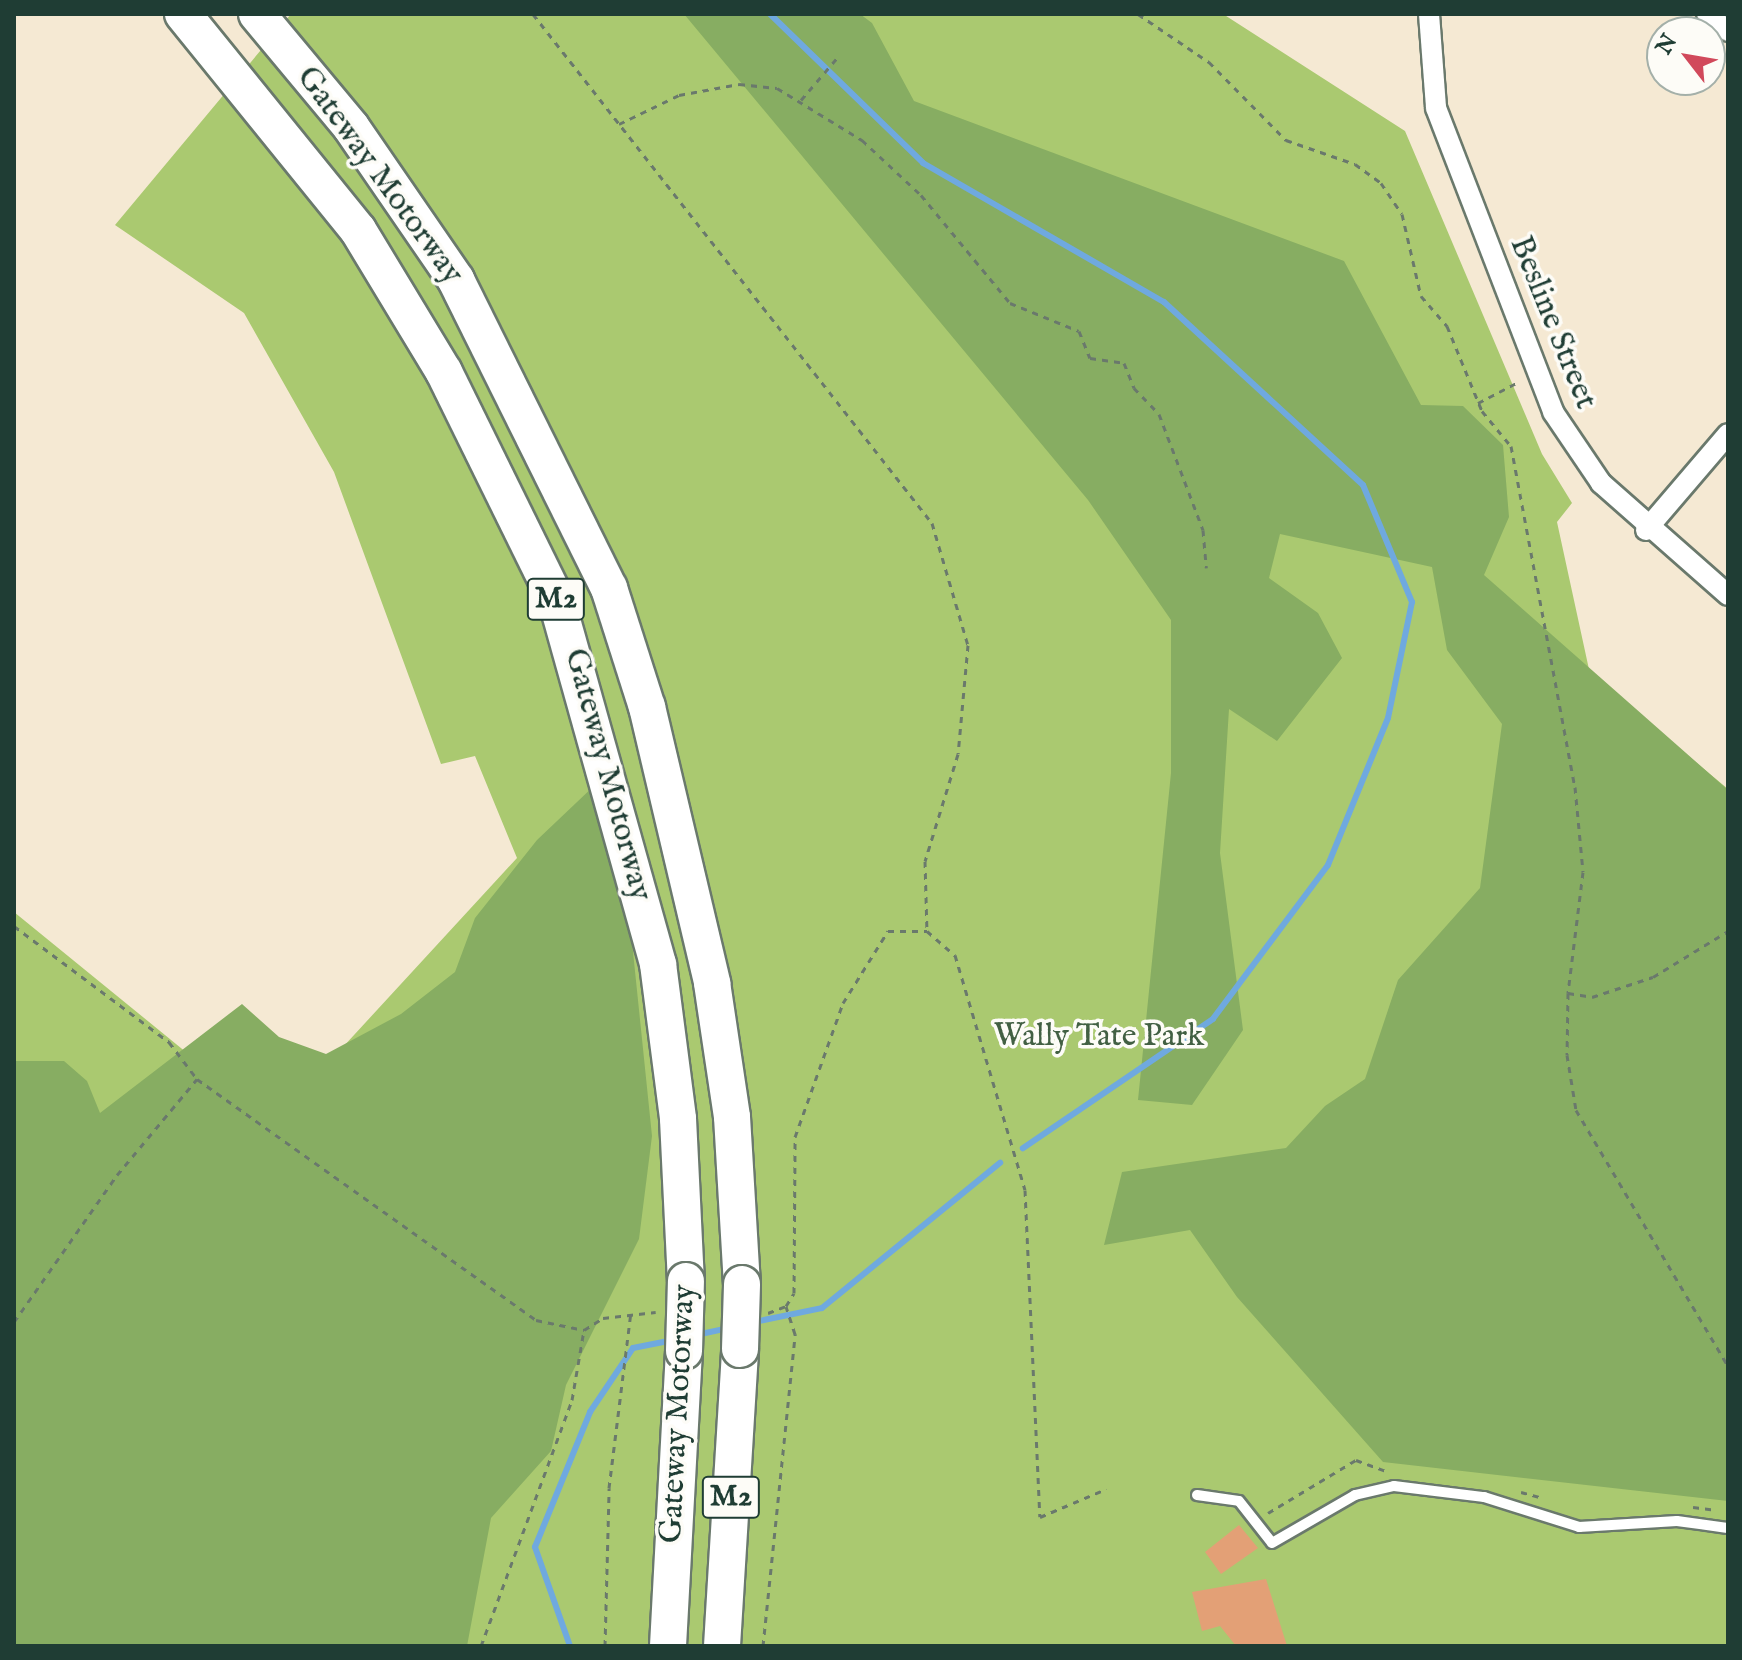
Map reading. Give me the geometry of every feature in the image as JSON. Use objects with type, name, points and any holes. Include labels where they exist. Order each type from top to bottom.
[{"type":"highway","name":"Gateway Motorway","points":[[183,14],[358,230],[444,372],[557,602],[658,964],[678,1119],[686,1281],[668,1646]]},
{"type":"highway","name":"Gateway Motorway","points":[[257,14],[351,127],[456,280],[609,588],[647,707],[712,983],[732,1117],[750,1298],[740,1349],[722,1646]]},
{"type":"street","name":"Besline Street","points":[[1429,14],[1436,108],[1538,372],[1571,446],[1646,530],[1728,595]]},
{"type":"street","points":[[1707,14],[1728,31]]},
{"type":"street","points":[[1646,530],[1728,434]]},
{"type":"lane","points":[[1197,1495],[1239,1501],[1272,1543],[1355,1495],[1394,1486],[1484,1497],[1579,1527],[1677,1521],[1728,1528]]},
{"type":"path","points":[[533,14],[932,523],[968,645],[958,754],[925,861],[927,931]]},
{"type":"path","points":[[1138,14],[1209,62],[1286,140],[1355,164],[1381,183],[1402,214],[1414,280],[1447,326],[1478,403],[1518,466],[1542,632],[1575,787],[1580,856],[1568,993],[1567,1055],[1587,1137],[1728,1366]]},
{"type":"path","points":[[801,100],[837,58]]},
{"type":"path","points":[[619,124],[679,95],[739,84],[801,100],[862,140],[921,195],[1010,303],[1079,331],[1090,358],[1124,363],[1134,388],[1159,414],[1203,530],[1206,568]]},
{"type":"path","points":[[1478,403],[1538,372]]},
{"type":"path","points":[[14,926],[169,1042],[197,1079],[536,1320],[584,1330],[631,1311],[663,1312]]},
{"type":"path","points":[[763,1646],[795,1334],[786,1306],[796,1261],[799,1112],[871,948],[888,931],[927,931],[955,955],[1025,1190],[1040,1517],[1106,1489]]},
{"type":"path","points":[[1568,993],[1592,997],[1653,977],[1728,931]]},
{"type":"path","points":[[14,1322],[117,1175],[197,1079]]},
{"type":"path","points":[[750,1298],[786,1306]]},
{"type":"path","points":[[605,1646],[609,1488],[631,1311]]},
{"type":"path","points":[[481,1646],[572,1400],[584,1330]]},
{"type":"green space","name":"Wally Tate Park","points":[[291,14],[1223,14],[1405,131],[1542,454],[1572,503],[1557,522],[1590,674],[1728,789],[1728,1646],[14,1646],[14,912],[273,1123],[517,858],[475,756],[441,764],[334,472],[244,313],[115,225]]},
{"type":"green space","points":[[684,14],[860,14],[872,23],[914,101],[1344,261],[1421,405],[1463,406],[1503,445],[1509,517],[1484,575],[1728,790],[1728,1501],[1383,1462],[1237,1297],[1190,1230],[1104,1245],[1122,1172],[1286,1148],[1325,1106],[1365,1079],[1398,980],[1480,888],[1502,724],[1447,650],[1432,567],[1280,534],[1269,578],[1318,613],[1342,658],[1277,741],[1229,709],[1220,853],[1243,1030],[1192,1105],[1138,1100],[1171,773],[1171,620],[1088,500]]},
{"type":"green space","points":[[596,784],[629,913],[652,1136],[639,1239],[566,1385],[551,1451],[491,1518],[467,1646],[14,1646],[14,1061],[64,1061],[87,1081],[100,1113],[242,1004],[279,1037],[326,1054],[401,1014],[455,972],[475,918],[537,840]]},
{"type":"building","points":[[1239,1525],[1258,1548],[1221,1574],[1205,1552]]},
{"type":"building","points":[[1266,1579],[1287,1646],[1236,1646],[1220,1626],[1202,1631],[1192,1592]]},
{"type":"waterway","points":[[770,14],[923,163],[1164,302],[1363,485],[1412,602],[1388,718],[1328,865],[1213,1019],[1023,1148]]},
{"type":"waterway","points":[[754,1322],[822,1308],[1000,1163]]},
{"type":"waterway","points":[[696,1335],[728,1328]]},
{"type":"waterway","points":[[570,1646],[535,1547],[590,1412],[633,1348],[673,1340]]}]
